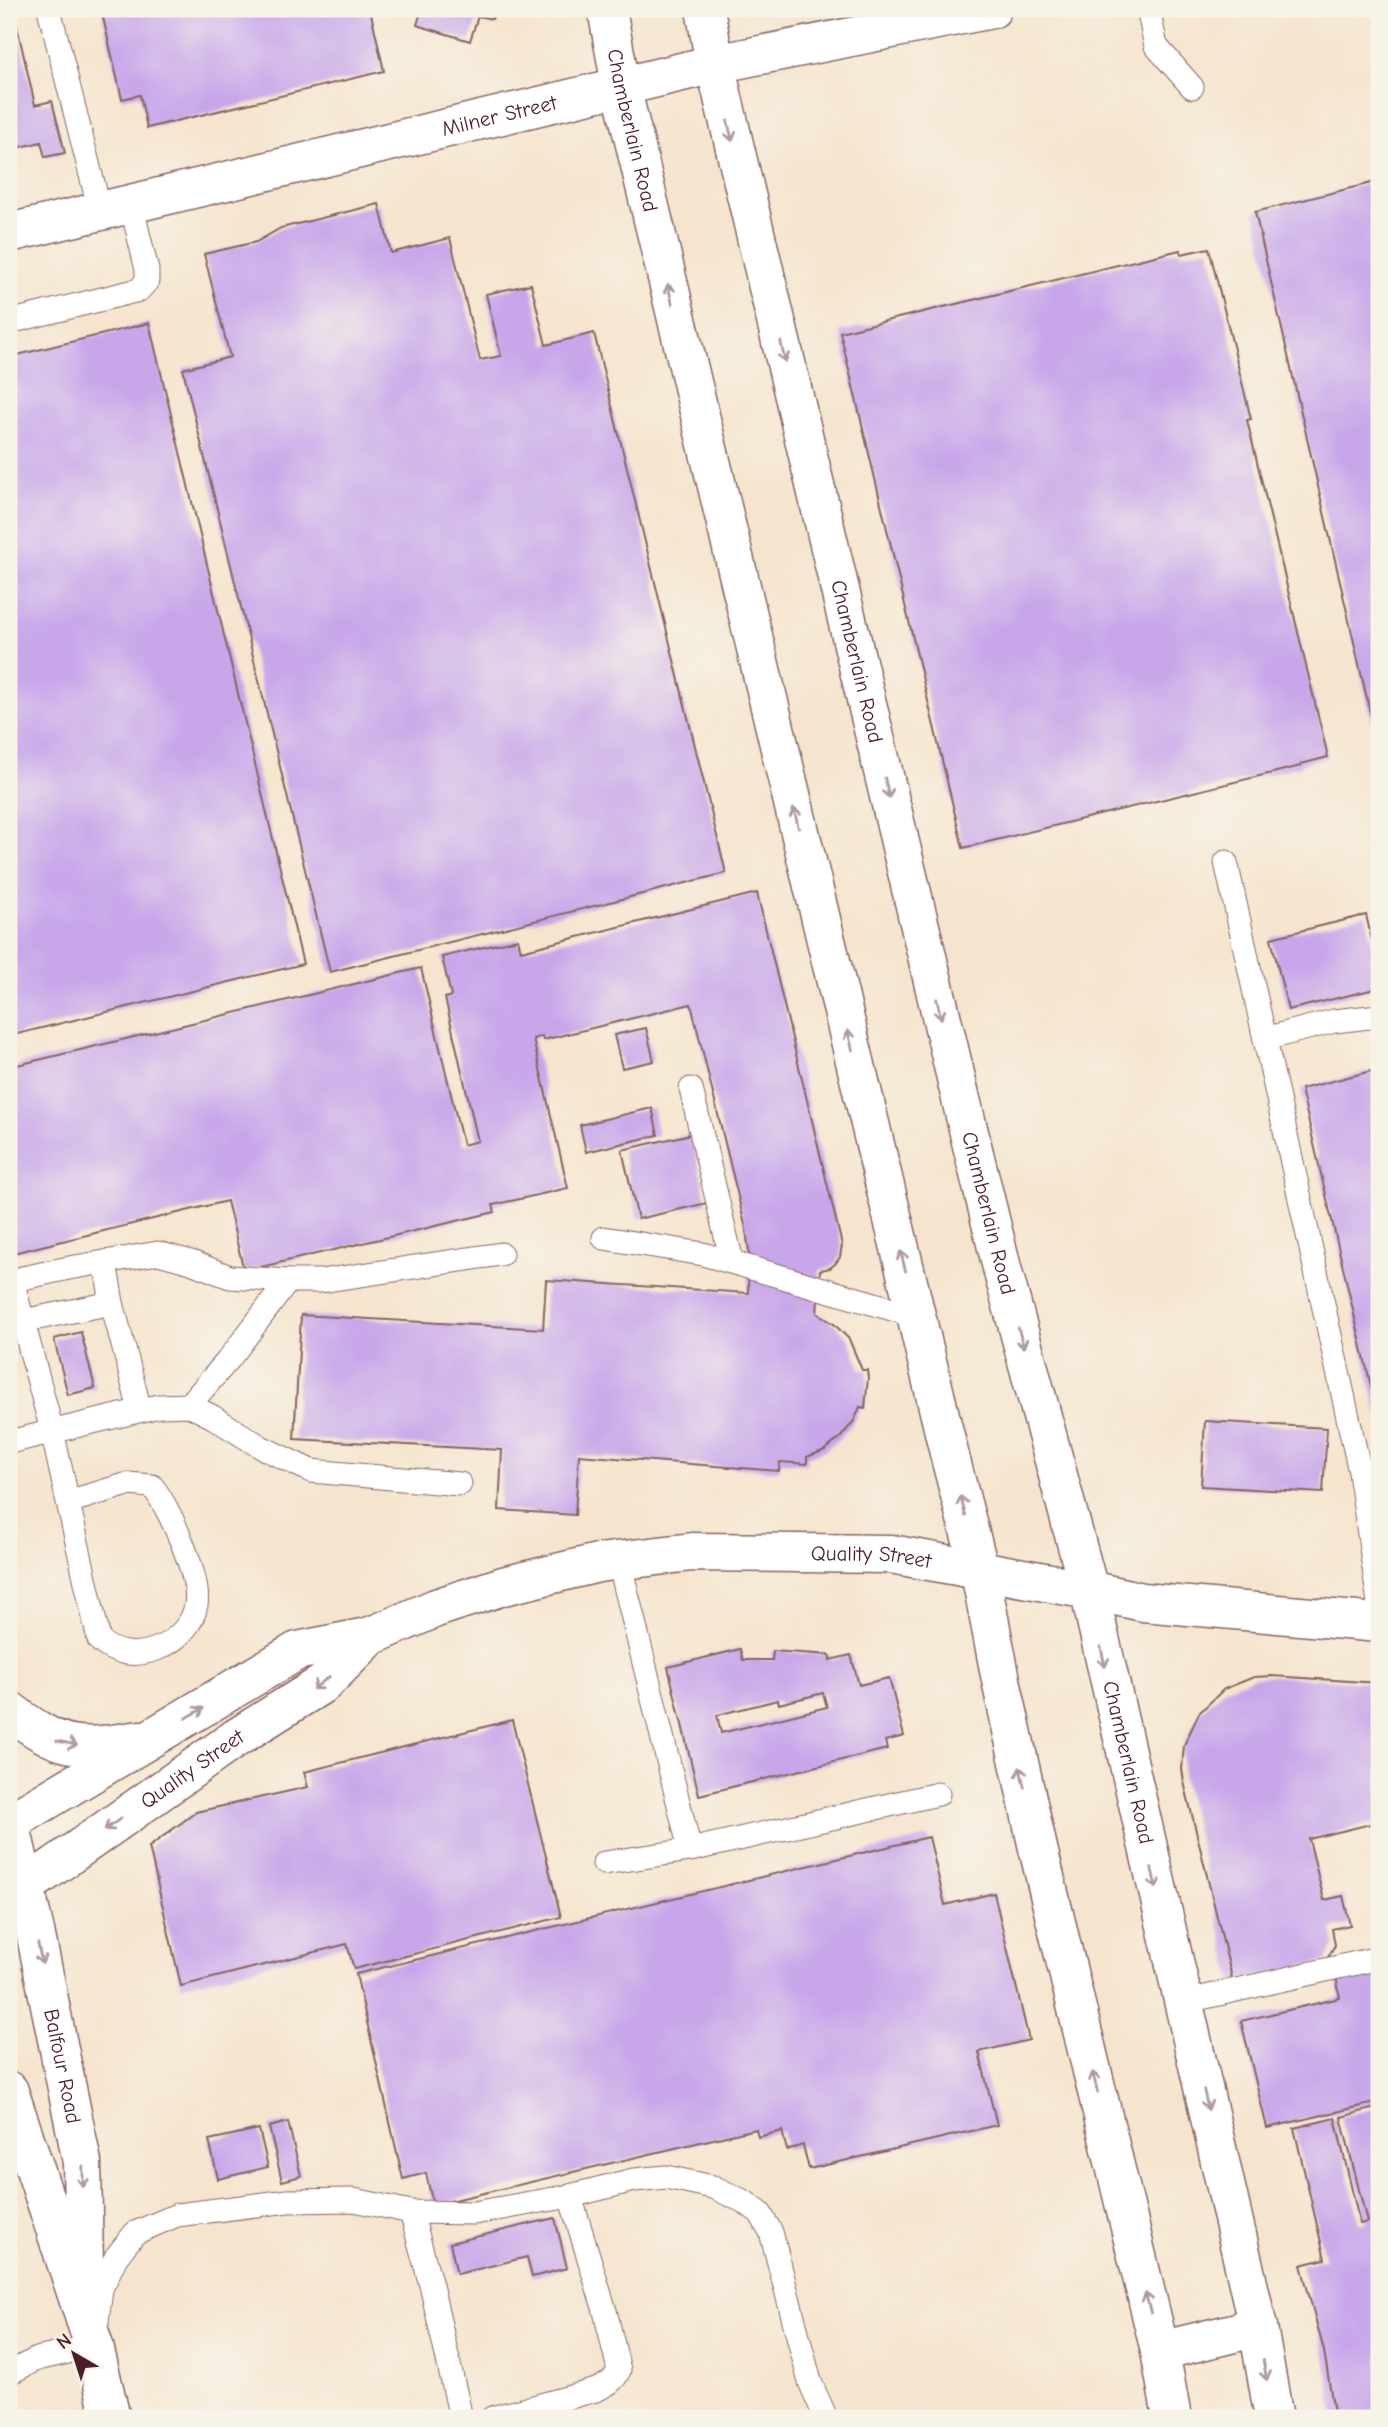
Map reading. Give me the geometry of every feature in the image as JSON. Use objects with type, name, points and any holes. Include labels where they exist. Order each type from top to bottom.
[{"type":"street","name":"Chamberlain Road","points":[[607,9],[621,86],[980,1572],[1037,1844],[1160,2351],[1172,2418]]},
{"type":"street","name":"Chamberlain Road","points":[[705,9],[715,64],[1003,1272],[1089,1590],[1258,2327],[1273,2418]]},
{"type":"street","name":"Milner Street","points":[[9,233],[919,16],[992,9]]},
{"type":"street","name":"Quality Street","points":[[9,1821],[154,1738],[297,1651],[371,1636],[436,1608],[503,1586],[598,1563],[692,1552],[891,1555],[1143,1602],[1379,1623]]},
{"type":"street","name":"Quality Street","points":[[17,1893],[236,1738],[324,1683],[371,1636]]},
{"type":"street","points":[[9,1710],[39,1733],[65,1744],[99,1746],[154,1738]]},
{"type":"street","name":"Balfour Road","points":[[9,1821],[17,1893],[82,2162],[90,2332]]},
{"type":"street","name":"Balfour Road","points":[[9,2091],[15,2129],[90,2332],[111,2418]]},
{"type":"street","points":[[1160,2351],[1258,2327]]},
{"type":"lane","points":[[9,321],[139,290],[147,281],[147,270],[115,208],[49,9]]},
{"type":"lane","points":[[1148,9],[1156,46],[1192,87]]},
{"type":"lane","points":[[1226,862],[1360,1472],[1379,1603]]},
{"type":"lane","points":[[1265,1039],[1334,1021],[1379,1016]]},
{"type":"lane","points":[[691,1089],[732,1262]]},
{"type":"lane","points":[[604,1238],[703,1254],[916,1316]]},
{"type":"lane","points":[[68,1502],[128,1484],[152,1486],[161,1497],[190,1560],[197,1604],[187,1628],[176,1640],[150,1651],[124,1654],[107,1648],[99,1640],[52,1431],[10,1281],[158,1253],[230,1277],[288,1281],[321,1281],[501,1254]]},
{"type":"lane","points":[[105,1262],[111,1303],[140,1410]]},
{"type":"lane","points":[[188,1405],[229,1359],[288,1281]]},
{"type":"lane","points":[[23,1321],[111,1303]]},
{"type":"lane","points":[[9,1442],[159,1406],[188,1405],[214,1417],[261,1447],[311,1471],[460,1484]]},
{"type":"lane","points":[[619,1561],[690,1850]]},
{"type":"lane","points":[[604,1863],[690,1850],[938,1794]]},
{"type":"lane","points":[[1183,2001],[1379,1958]]},
{"type":"lane","points":[[9,2372],[90,2332],[102,2289],[116,2257],[135,2233],[177,2215],[288,2201],[354,2200],[411,2212],[474,2213],[570,2196],[634,2179],[666,2178],[713,2188],[745,2202],[760,2213],[771,2232],[810,2382],[826,2418]]},
{"type":"lane","points":[[492,2418],[596,2390],[616,2378],[619,2370],[605,2311],[570,2196]]},
{"type":"lane","points":[[411,2212],[431,2285],[461,2418]]},
{"type":"building","points":[[9,9],[13,9],[35,105],[52,101],[65,153],[45,157],[41,142],[9,150]]},
{"type":"building","points":[[101,9],[370,9],[384,71],[147,128],[140,95],[122,99]]},
{"type":"building","points":[[422,9],[495,9],[492,19],[478,16],[470,41],[417,25]]},
{"type":"building","points":[[1379,181],[1379,747],[1378,747],[1255,212]]},
{"type":"building","points":[[379,204],[391,253],[450,238],[480,360],[501,356],[486,294],[531,284],[546,345],[594,333],[726,873],[330,972],[183,369],[230,357],[204,254],[256,242],[281,228]]},
{"type":"building","points":[[1209,248],[1251,419],[1247,420],[1328,757],[1301,766],[963,848],[840,332],[1180,250],[1181,254]]},
{"type":"building","points":[[149,323],[303,964],[9,1036],[9,357]]},
{"type":"building","points":[[757,893],[842,1245],[840,1257],[835,1264],[820,1270],[817,1313],[834,1324],[849,1339],[862,1370],[867,1370],[868,1378],[865,1408],[860,1407],[854,1421],[840,1438],[825,1450],[807,1457],[807,1464],[780,1462],[779,1471],[579,1455],[575,1515],[499,1510],[502,1450],[294,1439],[301,1315],[543,1329],[546,1280],[748,1293],[749,1252],[746,1229],[691,1004],[543,1040],[542,1036],[533,1039],[568,1188],[493,1205],[495,1212],[244,1271],[227,1201],[9,1254],[9,1067],[421,968],[463,1145],[478,1141],[445,998],[451,996],[442,957],[518,939],[521,951]]},
{"type":"building","points":[[1366,915],[1379,970],[1379,988],[1288,1010],[1271,938]]},
{"type":"building","points":[[646,1028],[654,1061],[622,1068],[614,1035]]},
{"type":"building","points":[[1379,1069],[1379,1415],[1378,1416],[1301,1089]]},
{"type":"building","points":[[652,1108],[658,1135],[586,1152],[580,1125]]},
{"type":"building","points":[[691,1134],[707,1203],[638,1219],[622,1150]]},
{"type":"building","points":[[81,1332],[95,1388],[68,1395],[54,1339]]},
{"type":"building","points":[[1205,1421],[1327,1428],[1323,1493],[1201,1486]]},
{"type":"building","points":[[740,1649],[743,1660],[772,1660],[773,1651],[830,1655],[830,1660],[851,1655],[859,1685],[889,1678],[904,1736],[885,1741],[887,1749],[699,1795],[668,1667]],"holes":[[[823,1693],[827,1707],[721,1733],[717,1715],[778,1700],[779,1704]]]},
{"type":"building","points":[[1254,1677],[1379,1683],[1379,1822],[1309,1839],[1324,1900],[1343,1896],[1350,1925],[1332,1929],[1335,1945],[1326,1961],[1233,1982],[1184,1782],[1184,1745],[1199,1713],[1224,1689]]},
{"type":"building","points":[[512,1720],[561,1917],[354,1969],[347,1944],[181,1986],[149,1847],[196,1812],[308,1787],[304,1772]]},
{"type":"building","points":[[929,1837],[945,1905],[994,1893],[1029,2040],[979,2052],[997,2125],[809,2169],[803,2145],[787,2150],[782,2131],[758,2137],[756,2129],[433,2205],[426,2173],[403,2179],[356,1974]]},
{"type":"building","points":[[1379,1967],[1379,2102],[1267,2128],[1241,2021],[1340,1998],[1336,1977]]},
{"type":"building","points":[[1379,2107],[1379,2418],[1335,2418],[1324,2351],[1301,2265],[1325,2259],[1294,2128],[1335,2118],[1360,2224],[1367,2222],[1341,2117]]},
{"type":"building","points":[[288,2122],[301,2176],[282,2181],[269,2127]]},
{"type":"building","points":[[259,2129],[268,2167],[218,2179],[209,2140]]},
{"type":"building","points":[[555,2218],[567,2268],[532,2277],[527,2257],[457,2274],[450,2243]]}]
